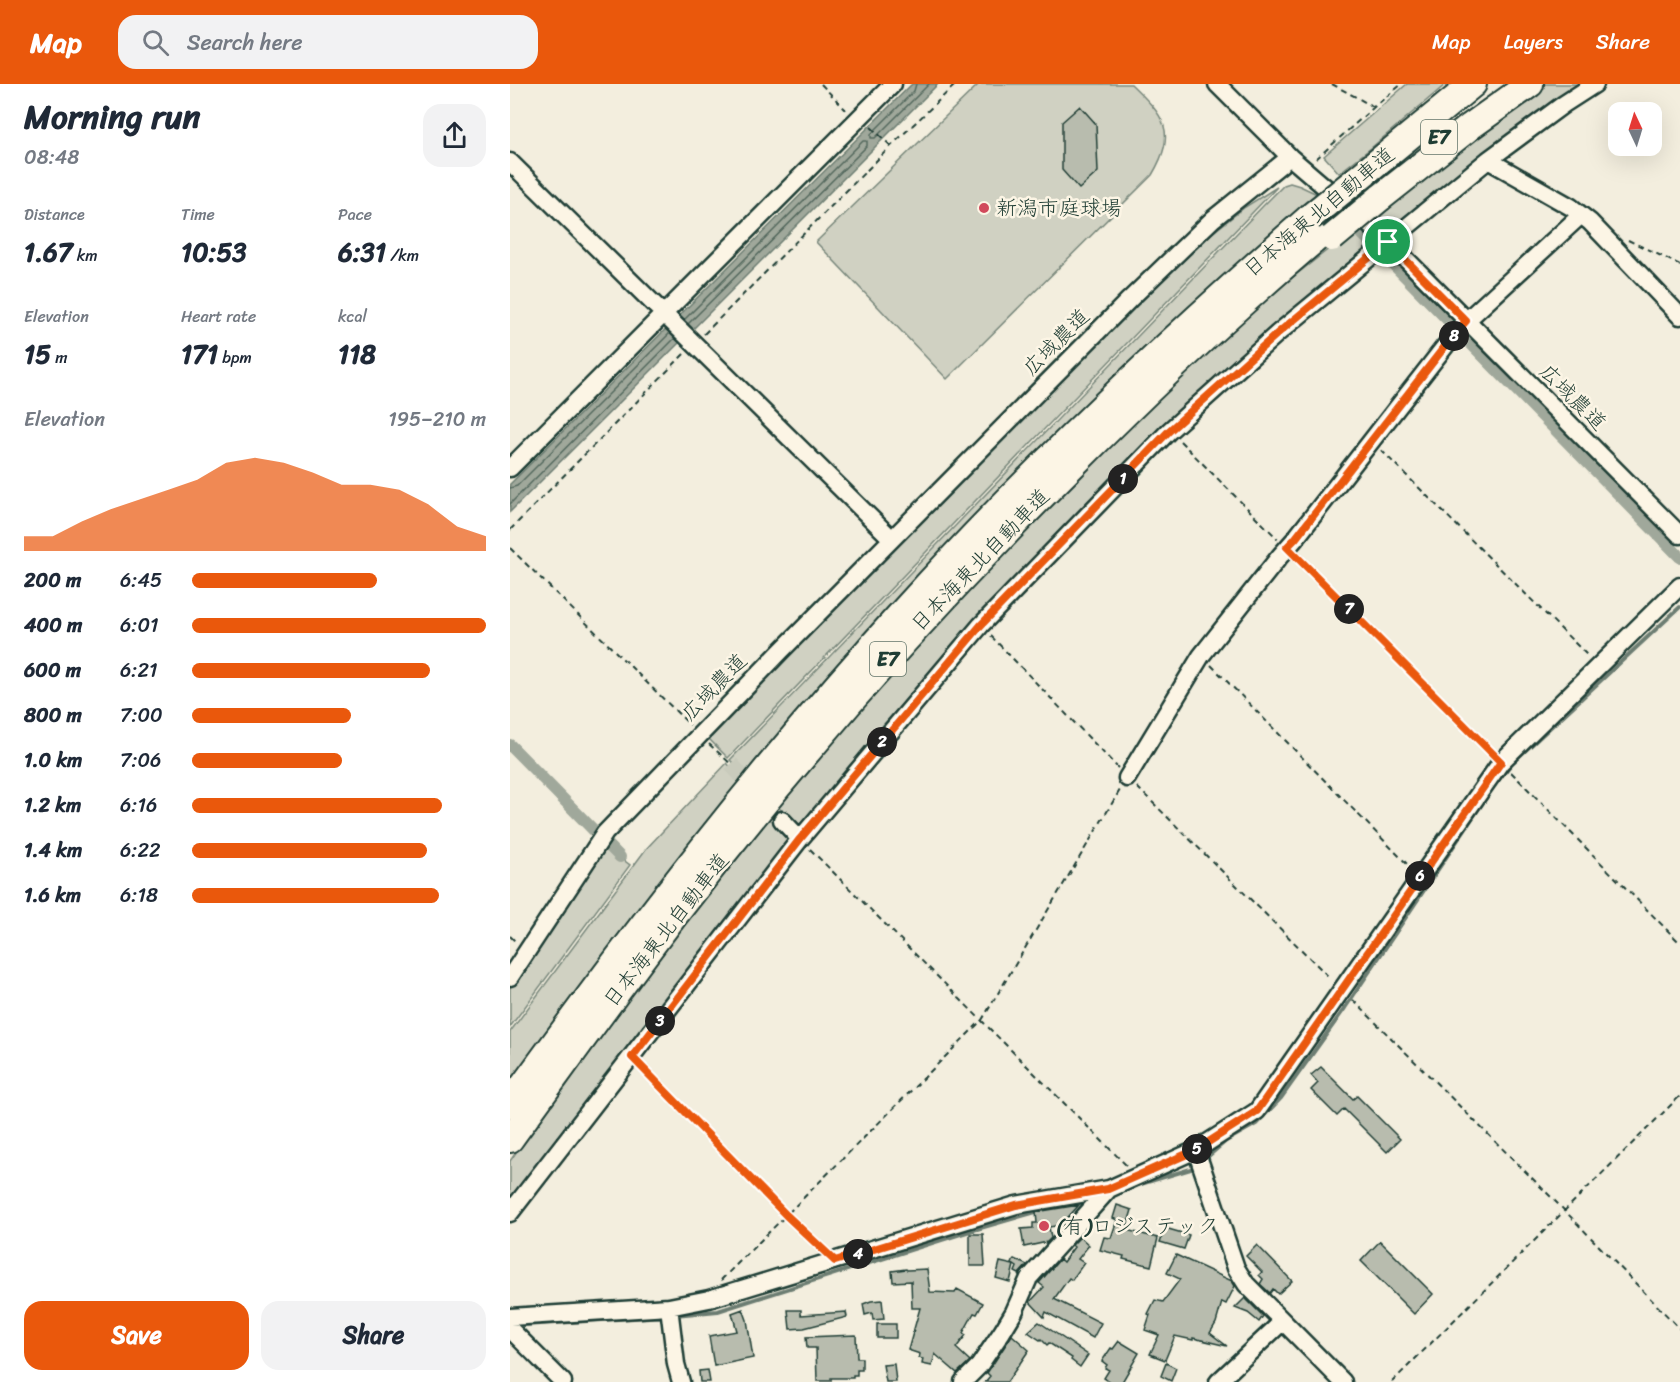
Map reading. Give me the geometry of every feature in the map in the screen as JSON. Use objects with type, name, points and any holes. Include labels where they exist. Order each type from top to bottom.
[{"type":"highway","points":[[1378,160],[1441,98],[1459,84]]},
{"type":"highway","name":"日本海東北自動車道","points":[[1370,189],[1378,160],[1473,84]]},
{"type":"highway","name":"日本海東北自動車道","points":[[510,1139],[674,916],[785,779],[920,623],[1028,510],[1182,358],[1318,233],[1370,189],[1506,84]]},
{"type":"highway","points":[[1370,189],[1471,126],[1530,84]]},
{"type":"highway","name":"日本海東北自動車道","points":[[510,1104],[712,835],[907,606],[1098,410],[1226,291],[1318,233]]},
{"type":"street","points":[[510,468],[861,120],[893,84]]},
{"type":"street","points":[[1206,84],[1241,109]]},
{"type":"street","points":[[1217,84],[1290,158]]},
{"type":"street","points":[[510,1213],[800,839],[981,625],[1169,431],[1278,333],[1488,160],[1595,84]]},
{"type":"street","name":"広域農道","points":[[510,977],[605,833],[1129,300],[1213,219],[1290,158],[1388,242],[1680,535]]},
{"type":"street","points":[[1488,160],[1571,207],[1590,222],[1680,316]]},
{"type":"street","points":[[510,162],[892,539]]},
{"type":"street","points":[[1127,778],[1201,656],[1466,321],[1581,215]]},
{"type":"street","points":[[510,1317],[669,1307],[710,1299],[1016,1205],[1108,1189],[1196,1150],[1257,1111],[1501,762],[1680,586]]},
{"type":"street","points":[[782,820],[800,839]]},
{"type":"street","points":[[1196,1150],[1236,1268],[1246,1284],[1343,1382]]},
{"type":"street","points":[[963,1382],[979,1366],[1002,1332],[1029,1278],[1108,1189]]},
{"type":"street","points":[[669,1307],[676,1364],[681,1382]]},
{"type":"street","points":[[1218,1382],[1282,1322]]},
{"type":"street","points":[[510,1329],[563,1382]]},
{"type":"path","points":[[821,84],[891,146]]},
{"type":"path","points":[[510,530],[693,342],[956,84]]},
{"type":"path","points":[[1332,84],[1374,106]]},
{"type":"path","points":[[1305,169],[1374,106],[1402,84]]},
{"type":"path","points":[[1626,239],[1680,265]]},
{"type":"path","points":[[1169,431],[1680,943]]},
{"type":"path","points":[[1372,440],[1598,666]]},
{"type":"path","points":[[510,549],[731,764]]},
{"type":"path","points":[[981,625],[1127,778],[1564,1210],[1680,1329]]},
{"type":"path","points":[[1201,656],[1420,876]]},
{"type":"path","points":[[710,1299],[713,1288],[982,1020],[1127,778]]},
{"type":"path","points":[[800,839],[1137,1176]]},
{"type":"path","points":[[632,1057],[786,1215],[835,1261]]},
{"type":"path","points":[[1392,1382],[1680,1096]]},
{"type":"shaded area","name":"新潟市庭球場","points":[[979,84],[1131,84],[1159,115],[1164,125],[1164,147],[1152,175],[947,379],[816,242]]},
{"type":"shaded area","points":[[1407,84],[1446,84],[1339,173],[1324,156]]},
{"type":"shaded area","points":[[1541,84],[1581,86],[1492,147],[1396,228],[1383,229],[1369,215]]},
{"type":"shaded area","points":[[1290,183],[1317,194],[1224,277],[746,776],[730,760],[1263,206],[1284,185]]},
{"type":"shaded area","points":[[1277,187],[728,758],[708,738],[881,559],[1196,246],[1245,207]]},
{"type":"shaded area","points":[[1358,226],[1376,242],[1118,472],[1011,583],[875,734],[806,823],[796,824],[777,806],[960,591],[1223,332]]},
{"type":"shaded area","points":[[727,763],[742,780],[510,1084],[510,1032],[646,849]]},
{"type":"shaded area","points":[[774,810],[787,826],[789,836],[786,846],[648,1021],[525,1188],[516,1192],[510,1200],[510,1161],[589,1048]]},
{"type":"shaded area","points":[[603,845],[630,865],[510,1027],[510,983]]},
{"type":"water","points":[[912,84],[938,84],[510,512],[510,484]]},
{"type":"building","points":[[1080,106],[1096,124],[1098,172],[1079,189],[1062,170],[1062,122]]},
{"type":"building","points":[[1321,1067],[1353,1099],[1357,1096],[1400,1139],[1387,1152],[1344,1109],[1337,1116],[1311,1090],[1318,1083],[1311,1075]]},
{"type":"building","name":"(有)ロジステック","points":[[1079,1205],[1061,1225],[1049,1227],[1051,1238],[1047,1242],[1024,1247],[1021,1229],[1033,1228],[1033,1223],[1037,1223],[1036,1212]]},
{"type":"building","points":[[1117,1205],[1132,1210],[1126,1230],[1158,1238],[1151,1266],[1100,1250],[1104,1237],[1111,1238],[1117,1220],[1113,1218]]},
{"type":"building","points":[[1165,1228],[1189,1235],[1184,1249],[1160,1242]]},
{"type":"building","points":[[970,1234],[983,1234],[985,1266],[970,1266]]},
{"type":"building","points":[[1080,1237],[1089,1245],[1078,1259],[1084,1263],[1072,1280],[1069,1278],[1054,1299],[1101,1323],[1093,1338],[1046,1312],[1044,1317],[1030,1302],[1044,1287],[1039,1283],[1060,1259],[1063,1262],[1074,1247],[1072,1245]]},
{"type":"building","points":[[1380,1241],[1433,1294],[1414,1314],[1361,1261]]},
{"type":"building","points":[[1257,1245],[1292,1281],[1278,1294],[1273,1289],[1270,1293],[1260,1284],[1263,1279],[1259,1275],[1262,1272],[1246,1256]]},
{"type":"building","points":[[1176,1255],[1232,1281],[1235,1286],[1226,1304],[1222,1302],[1216,1323],[1210,1333],[1227,1346],[1175,1336],[1165,1360],[1150,1354],[1159,1335],[1145,1330],[1150,1315],[1148,1314],[1155,1300],[1163,1302],[1180,1279],[1167,1273]]},
{"type":"building","points":[[1014,1259],[1027,1265],[1019,1274],[1015,1272],[1017,1267],[1014,1265],[1010,1282],[996,1278],[1000,1262],[1013,1265]]},
{"type":"building","points":[[927,1269],[930,1292],[955,1293],[957,1289],[983,1303],[977,1314],[974,1313],[963,1333],[966,1335],[956,1348],[970,1361],[957,1373],[935,1354],[932,1366],[922,1364],[923,1359],[919,1358],[920,1354],[908,1350],[920,1308],[912,1308],[911,1281],[893,1282],[892,1271]]},
{"type":"building","points":[[1245,1298],[1263,1316],[1259,1322],[1248,1313],[1235,1308]]},
{"type":"building","points":[[882,1300],[884,1319],[873,1320],[872,1313],[865,1315],[863,1304]]},
{"type":"building","points":[[743,1309],[753,1358],[714,1366],[709,1336],[737,1331],[732,1313]]},
{"type":"building","points":[[788,1310],[801,1310],[801,1315],[846,1312],[847,1317],[804,1328],[790,1329]]},
{"type":"building","points":[[1039,1322],[1088,1355],[1080,1367],[1071,1360],[1072,1358],[1028,1332]]},
{"type":"building","points":[[877,1324],[896,1324],[896,1338],[877,1338]]},
{"type":"building","points":[[856,1335],[857,1358],[862,1358],[862,1370],[857,1370],[857,1375],[853,1375],[853,1378],[831,1378],[831,1381],[817,1381],[816,1348],[807,1348],[806,1337]]},
{"type":"building","points":[[1012,1335],[1029,1350],[1007,1382],[985,1382],[990,1376],[987,1373]]},
{"type":"building","points":[[1119,1341],[1139,1353],[1122,1382],[1110,1382],[1104,1378],[1109,1370],[1105,1368],[1107,1365],[1102,1361]]},
{"type":"building","points":[[1166,1363],[1176,1368],[1171,1381],[1161,1376]]},
{"type":"building","points":[[894,1364],[896,1382],[886,1382],[883,1365]]},
{"type":"building","points":[[708,1370],[710,1382],[700,1382],[699,1371]]},
{"type":"waterway","points":[[1359,231],[1680,557]]},
{"type":"waterway","points":[[1497,782],[1512,763],[1680,607]]},
{"type":"waterway","points":[[510,745],[620,857]]},
{"type":"waterway","points":[[1205,1159],[1226,1141],[1256,1124],[1281,1098],[1345,1008],[1486,798]]},
{"type":"waterway","points":[[1134,1186],[1194,1168],[1197,1165]]},
{"type":"waterway","points":[[675,1315],[718,1311],[970,1231],[1060,1205]]},
{"type":"waterway","points":[[524,1325],[665,1316]]},
{"type":"tunnel","points":[[731,764],[782,820]]},
{"type":"place","name":"新潟市庭球場","points":[[984,208]]},
{"type":"place","name":"(有)ロジステック","points":[[1044,1226]]},
{"type":"route","points":[[1388,242],[1466,321],[1287,547],[1501,762],[1257,1111],[1196,1150],[1108,1189],[1016,1205],[835,1261],[786,1215],[632,1057],[800,839],[981,625],[1169,431],[1278,333],[1388,242]]}]
